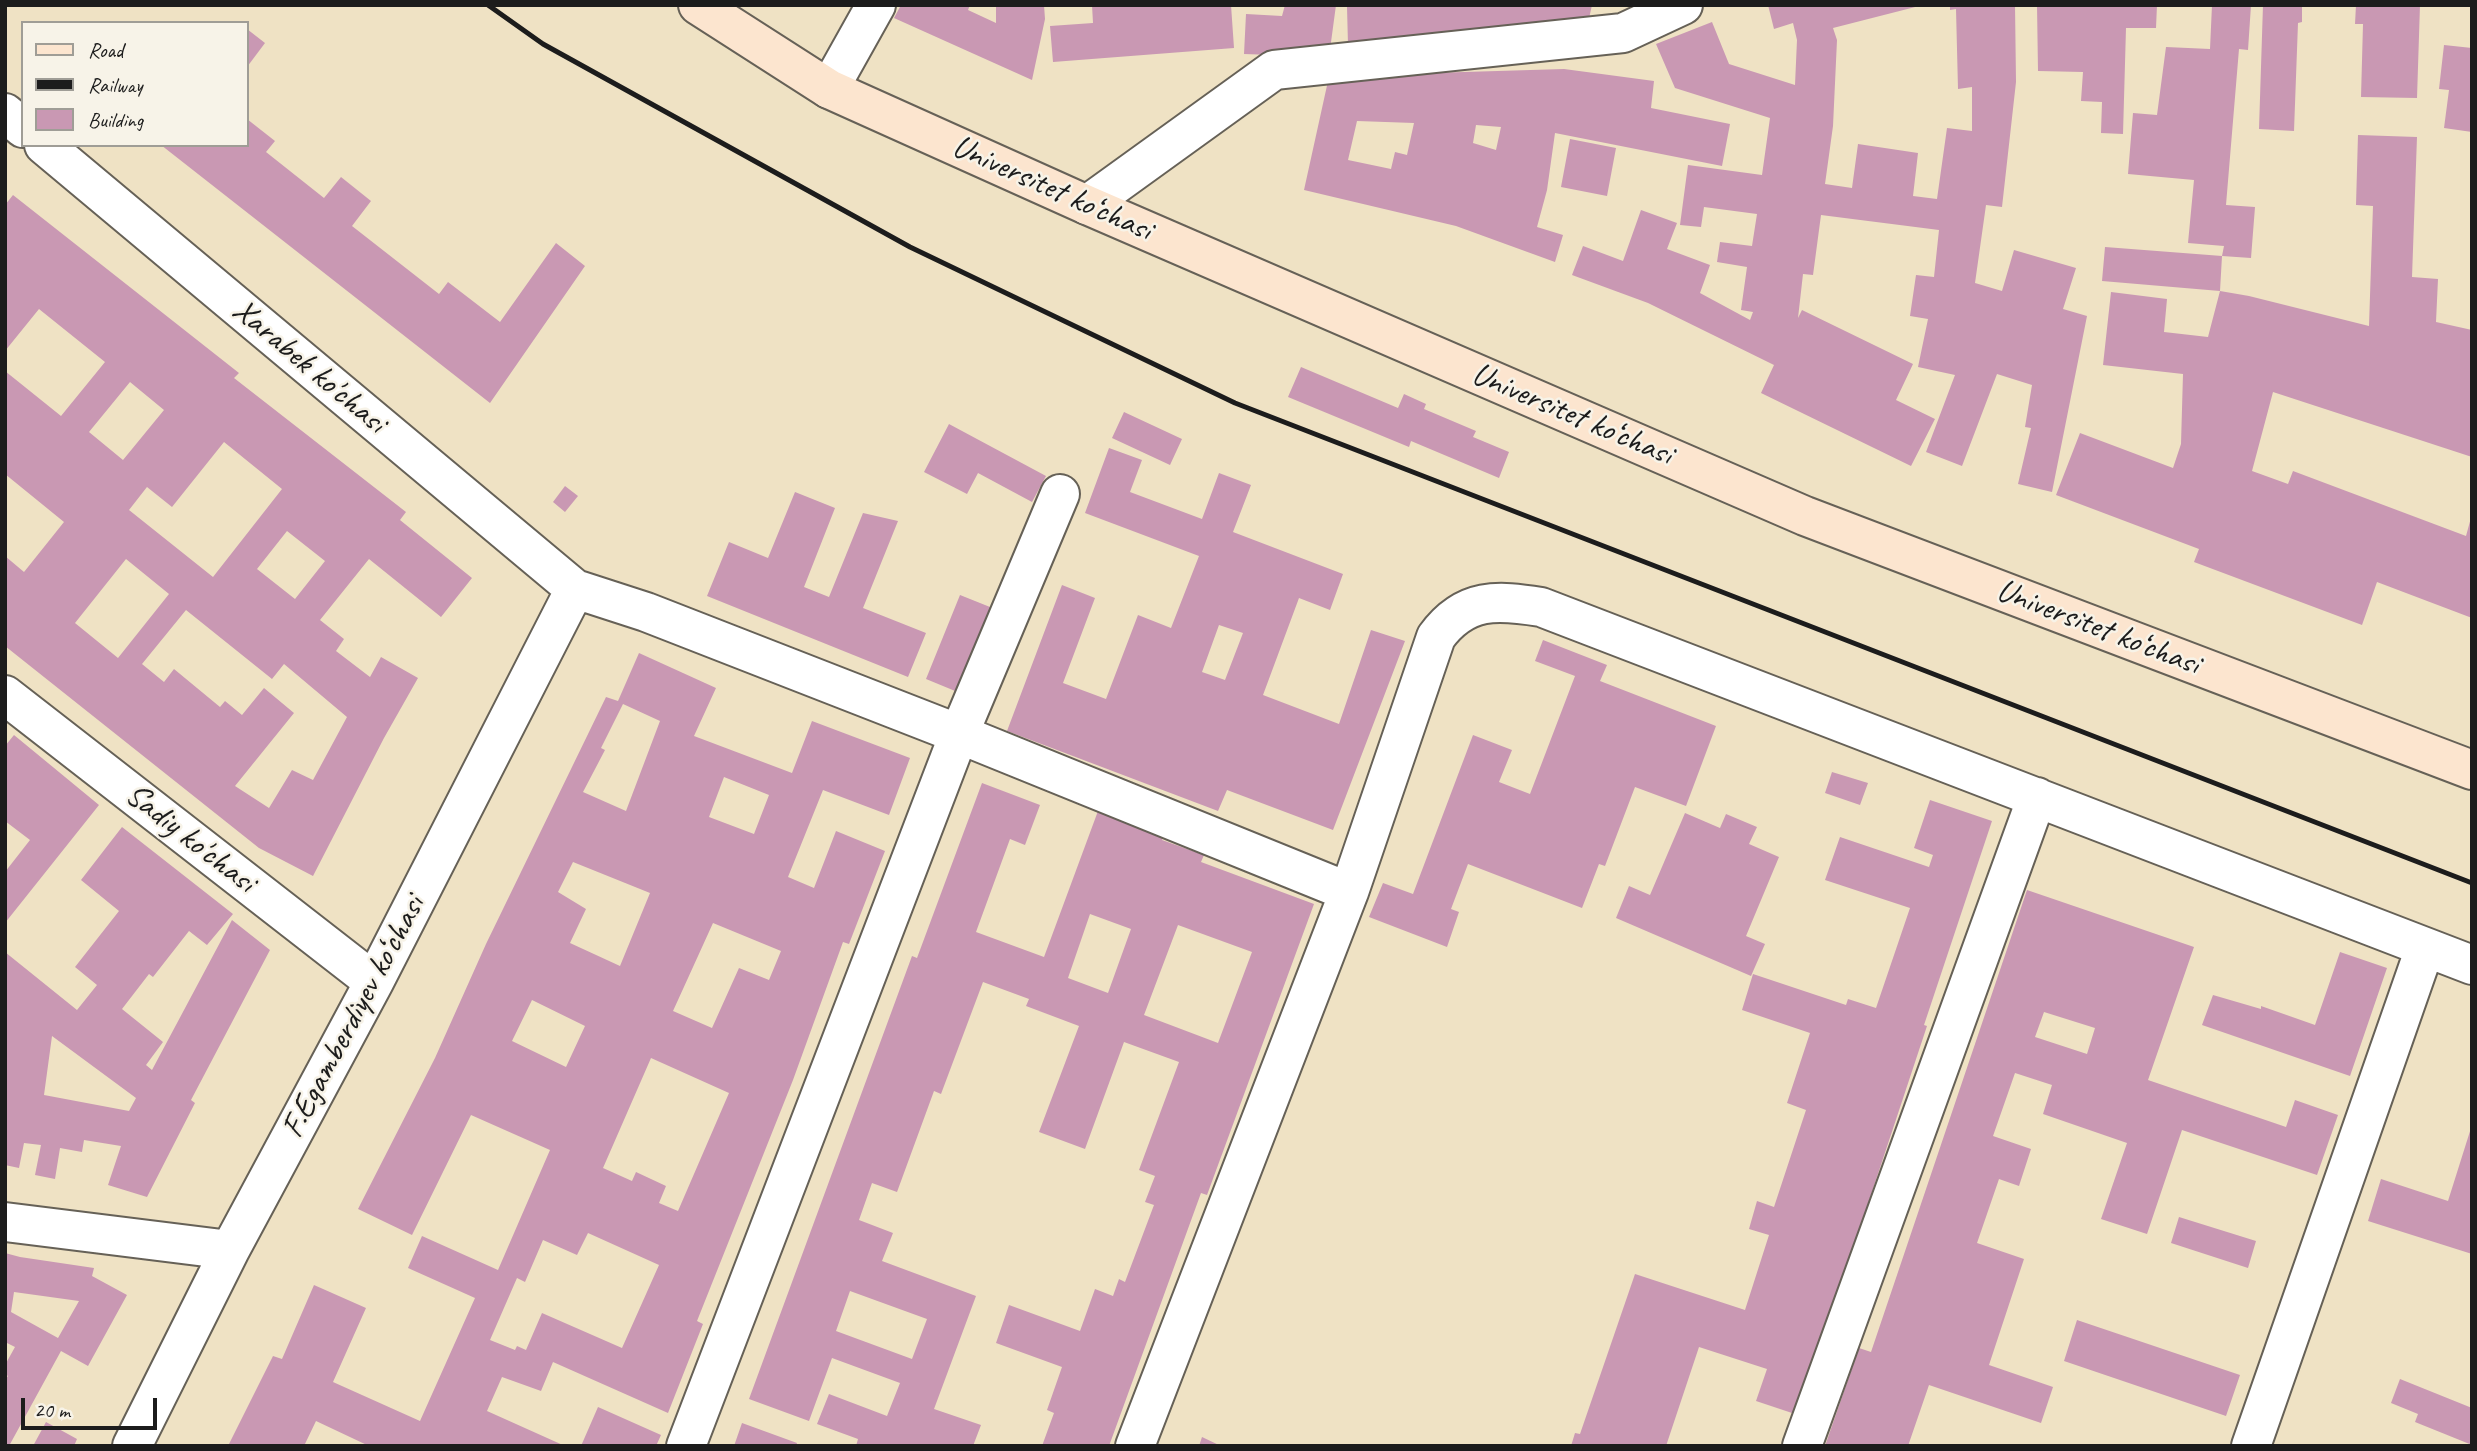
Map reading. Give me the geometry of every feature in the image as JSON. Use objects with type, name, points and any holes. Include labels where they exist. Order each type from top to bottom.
[{"type":"main road","name":"Universitet kо‘chasi","points":[[698,5],[829,89],[1087,205],[1805,516],[2472,770]]},
{"type":"street","points":[[829,89],[876,5]]},
{"type":"street","points":[[1087,205],[1274,70],[1623,33],[1683,5]]},
{"type":"street","points":[[5,113],[21,126]]},
{"type":"street","name":"Xarabek ko'chasi","points":[[46,147],[575,589]]},
{"type":"street","points":[[685,1446],[959,734],[1060,494]]},
{"type":"street","points":[[575,589],[646,612],[959,734],[1349,892]]},
{"type":"street","name":"F.Egamberdiyev kо‘chasi","points":[[132,1446],[230,1250],[374,982],[575,589]]},
{"type":"street","points":[[1135,1446],[1349,892],[1436,638],[1458,615],[1486,602],[1510,602],[1541,607],[2472,965]]},
{"type":"street","name":"Sadiy ko'chasi","points":[[5,695],[374,982]]},
{"type":"street","points":[[1802,1446],[2037,797]]},
{"type":"street","points":[[2251,1446],[2425,948]]},
{"type":"street","points":[[5,1222],[230,1250]]},
{"type":"building","points":[[901,5],[970,5],[968,10],[996,23],[996,5],[1044,5],[1045,19],[1032,80],[894,18]]},
{"type":"building","points":[[1092,5],[1231,5],[1234,48],[1053,62],[1050,26],[1093,23]]},
{"type":"building","points":[[1285,5],[1336,5],[1329,57],[1244,54],[1246,14],[1282,16]]},
{"type":"building","points":[[1592,5],[1588,23],[1348,45],[1347,7]]},
{"type":"building","points":[[1768,5],[1923,5],[1833,28],[1837,40],[1833,126],[1825,184],[1852,188],[1858,144],[1918,153],[1913,196],[1937,199],[1947,128],[1972,131],[1972,87],[1958,89],[1956,9],[1950,10],[1950,5],[2015,5],[2016,82],[2002,207],[1986,205],[1975,283],[2002,291],[2014,250],[2076,268],[2063,309],[2087,316],[2052,492],[2018,484],[2031,428],[2025,427],[2032,385],[1997,374],[1962,466],[1926,452],[1955,375],[1918,367],[1928,319],[1910,316],[1916,275],[1934,277],[1939,230],[1821,215],[1813,275],[1803,274],[1798,318],[1802,310],[1913,364],[1896,400],[1935,419],[1911,466],[1761,393],[1774,365],[1648,303],[1572,275],[1583,246],[1623,261],[1641,210],[1677,223],[1667,249],[1710,265],[1700,293],[1750,320],[1753,312],[1741,310],[1747,267],[1717,262],[1720,242],[1752,246],[1757,214],[1704,207],[1701,227],[1680,225],[1688,165],[1762,175],[1770,118],[1675,88],[1656,44],[1712,22],[1729,64],[1795,85],[1797,40],[1793,23],[1774,29]]},
{"type":"building","points":[[2037,5],[2157,5],[2156,28],[2126,28],[2123,134],[2101,133],[2102,102],[2081,101],[2083,72],[2038,71]]},
{"type":"building","points":[[2212,5],[2251,5],[2248,50],[2239,49],[2226,205],[2255,207],[2251,258],[2222,256],[2224,246],[2188,243],[2194,180],[2128,174],[2133,113],[2157,115],[2166,47],[2210,49]]},
{"type":"building","points":[[2263,5],[2302,5],[2302,22],[2298,23],[2294,131],[2259,129]]},
{"type":"building","points":[[2356,5],[2420,5],[2417,98],[2361,97],[2363,24],[2355,24]]},
{"type":"building","points":[[248,30],[265,43],[248,66]]},
{"type":"building","points":[[2444,45],[2472,48],[2472,132],[2444,128],[2449,90],[2439,89]]},
{"type":"building","points":[[1564,69],[1654,81],[1651,108],[1730,124],[1722,166],[1555,133],[1547,190],[1537,227],[1563,235],[1555,262],[1456,226],[1304,190],[1328,81],[1364,75]],"holes":[[[1357,121],[1414,123],[1407,155],[1395,152],[1391,169],[1348,160]],[[1476,125],[1501,127],[1496,150],[1473,143]]]},
{"type":"building","points":[[248,120],[275,141],[266,152],[324,198],[341,177],[371,201],[352,226],[439,294],[448,282],[500,322],[556,243],[585,266],[490,403],[164,147],[248,147]]},
{"type":"building","points":[[2358,135],[2417,137],[2412,277],[2438,279],[2436,322],[2472,330],[2472,457],[2273,392],[2252,471],[2288,484],[2293,471],[2466,536],[2472,514],[2472,618],[2377,582],[2362,625],[2194,562],[2199,549],[2056,495],[2080,433],[2173,468],[2181,444],[2183,374],[2103,365],[2111,292],[2167,299],[2164,332],[2208,337],[2220,291],[2369,326],[2373,206],[2356,205]]},
{"type":"building","points":[[1570,139],[1616,148],[1607,196],[1561,187]]},
{"type":"building","points":[[13,195],[239,373],[234,378],[406,512],[400,520],[472,578],[441,617],[369,559],[320,620],[344,639],[336,651],[370,677],[381,657],[418,678],[313,876],[259,848],[5,646],[5,556],[24,572],[64,522],[5,474],[5,371],[61,416],[105,362],[39,309],[5,351],[5,205]],"holes":[[[130,382],[164,410],[123,460],[89,432]],[[224,442],[282,489],[213,577],[129,510],[147,487],[172,507]],[[287,531],[325,561],[295,599],[257,569]],[[126,559],[169,594],[118,658],[75,623]],[[186,610],[272,679],[284,664],[347,717],[313,780],[292,770],[269,808],[235,786],[294,713],[264,688],[242,715],[225,701],[220,707],[174,669],[164,682],[142,664]]]},
{"type":"building","points":[[2105,247],[2222,256],[2220,291],[2102,281]]},
{"type":"building","points":[[1301,367],[1398,408],[1404,394],[1426,404],[1424,409],[1476,431],[1473,437],[1509,452],[1499,478],[1411,441],[1409,447],[1288,397]]},
{"type":"building","points":[[1124,412],[1182,439],[1170,465],[1112,438]]},
{"type":"building","points":[[949,424],[1046,476],[1032,502],[978,473],[967,494],[924,472]]},
{"type":"building","points":[[1109,448],[1142,460],[1130,492],[1202,519],[1219,473],[1251,485],[1233,532],[1343,574],[1330,610],[1299,598],[1263,695],[1339,724],[1371,630],[1405,641],[1333,830],[1227,790],[1218,811],[1007,731],[1062,585],[1095,598],[1063,683],[1106,699],[1138,615],[1171,628],[1199,556],[1085,513]],"holes":[[[1219,625],[1243,633],[1225,680],[1202,672]]]},
{"type":"building","points":[[565,486],[578,496],[565,512],[553,502]]},
{"type":"building","points":[[795,492],[835,508],[804,587],[829,597],[863,513],[898,521],[863,608],[926,633],[908,677],[707,596],[729,542],[768,558]]},
{"type":"building","points":[[960,595],[995,609],[960,693],[926,679]]},
{"type":"building","points":[[1543,640],[1607,665],[1600,681],[1716,726],[1686,806],[1635,787],[1605,866],[1599,864],[1582,908],[1468,864],[1451,909],[1459,912],[1447,947],[1369,917],[1383,883],[1413,894],[1473,735],[1512,750],[1499,782],[1530,794],[1575,676],[1535,661]]},
{"type":"building","points":[[639,653],[716,688],[694,736],[792,773],[812,721],[910,758],[889,815],[823,790],[788,877],[814,888],[836,831],[885,851],[849,944],[843,942],[793,1080],[697,1321],[703,1324],[668,1413],[553,1362],[541,1391],[502,1377],[487,1411],[565,1446],[369,1446],[316,1421],[304,1446],[228,1446],[273,1356],[282,1359],[314,1285],[366,1308],[333,1382],[420,1421],[475,1298],[408,1268],[422,1236],[498,1270],[550,1150],[471,1115],[412,1235],[358,1209],[435,1058],[486,944],[606,697],[618,701]],"holes":[[[623,704],[660,721],[626,811],[583,792],[605,750],[601,748]],[[724,777],[769,795],[754,834],[709,817]],[[573,862],[650,893],[620,966],[570,943],[586,909],[558,892]],[[713,923],[781,951],[769,980],[739,968],[712,1028],[673,1011]],[[532,1000],[585,1026],[566,1067],[512,1041]],[[651,1058],[729,1093],[678,1211],[659,1203],[666,1186],[636,1172],[632,1181],[603,1168]],[[588,1233],[659,1265],[622,1348],[542,1313],[526,1350],[517,1346],[515,1350],[490,1340],[517,1278],[525,1282],[543,1240],[577,1255]]]},
{"type":"building","points":[[14,735],[99,805],[5,923],[5,872],[30,840],[5,821],[5,746]]},
{"type":"building","points":[[1832,772],[1868,783],[1860,805],[1825,793]]},
{"type":"building","points":[[982,783],[1040,805],[1025,845],[1010,839],[976,932],[1044,957],[1098,811],[1164,835],[1162,840],[1204,855],[1201,862],[1314,904],[1207,1195],[1201,1193],[1109,1446],[1042,1446],[1054,1413],[1047,1410],[1062,1367],[996,1343],[1009,1305],[1080,1331],[1095,1289],[1113,1296],[1119,1279],[1125,1282],[1154,1205],[1145,1202],[1155,1176],[1139,1170],[1179,1062],[1124,1042],[1085,1149],[1039,1132],[1079,1026],[1026,1006],[1029,999],[983,982],[941,1094],[934,1091],[897,1192],[872,1183],[859,1220],[893,1233],[882,1261],[976,1296],[934,1409],[981,1425],[973,1446],[856,1446],[858,1439],[817,1424],[829,1394],[887,1416],[900,1383],[832,1358],[809,1421],[749,1399],[912,956],[917,958]],"holes":[[[1090,914],[1131,929],[1108,993],[1068,978]],[[1178,925],[1252,952],[1218,1043],[1144,1015]],[[850,1291],[927,1319],[912,1359],[836,1331]]]},
{"type":"building","points":[[1930,800],[1992,821],[1798,1415],[1756,1401],[1767,1369],[1699,1347],[1666,1446],[1571,1446],[1575,1433],[1580,1434],[1635,1274],[1745,1310],[1769,1235],[1749,1229],[1757,1201],[1774,1207],[1806,1110],[1787,1103],[1810,1033],[1742,1010],[1753,974],[1846,1005],[1848,999],[1876,1008],[1910,908],[1825,880],[1840,837],[1929,867],[1933,855],[1914,848]]},
{"type":"building","points":[[1685,813],[1720,828],[1726,814],[1757,827],[1749,844],[1779,857],[1746,936],[1765,944],[1751,976],[1616,918],[1629,886],[1650,895]]},
{"type":"building","points":[[122,827],[233,914],[207,945],[189,931],[153,977],[149,974],[122,1009],[163,1042],[146,1065],[152,1070],[232,920],[270,950],[191,1100],[195,1103],[147,1197],[108,1185],[121,1146],[84,1140],[82,1152],[60,1148],[55,1179],[35,1175],[41,1145],[24,1143],[19,1168],[5,1165],[5,952],[77,1010],[97,985],[75,967],[119,911],[81,880]],"holes":[[[52,1036],[136,1098],[129,1111],[44,1095]]]},
{"type":"building","points":[[2027,890],[2194,947],[2148,1080],[2286,1127],[2295,1100],[2338,1115],[2317,1175],[2182,1130],[2147,1234],[2101,1219],[2127,1143],[2043,1114],[2052,1085],[2015,1073],[1993,1136],[2031,1149],[2019,1186],[1999,1179],[1977,1243],[2024,1259],[1989,1365],[2053,1387],[2041,1423],[1929,1385],[1908,1446],[1825,1446],[1859,1348],[1871,1352]],"holes":[[[2044,1012],[2095,1028],[2087,1054],[2035,1037]]]},
{"type":"building","points":[[2340,952],[2387,968],[2350,1076],[2202,1025],[2213,995],[2261,1009],[2261,1006],[2315,1025]]},
{"type":"building","points":[[2471,1128],[2472,1254],[2368,1221],[2381,1179],[2448,1201]]},
{"type":"building","points":[[2179,1217],[2256,1241],[2248,1268],[2171,1243]]},
{"type":"building","points":[[5,1253],[94,1268],[92,1276],[127,1295],[88,1366],[61,1351],[9,1446],[5,1446],[5,1380],[8,1376],[5,1374],[5,1365],[15,1347],[5,1342]],"holes":[[[14,1292],[79,1301],[58,1338],[11,1312]]]},
{"type":"building","points":[[2077,1320],[2240,1375],[2226,1416],[2064,1361]]},
{"type":"building","points":[[2400,1379],[2472,1408],[2472,1445],[2415,1422],[2418,1414],[2391,1403]]},
{"type":"building","points":[[598,1407],[661,1435],[656,1446],[581,1446]]},
{"type":"building","points":[[46,1422],[77,1439],[74,1446],[33,1446]]},
{"type":"building","points":[[742,1423],[797,1443],[796,1446],[734,1446]]},
{"type":"building","points":[[1202,1437],[1221,1446],[1199,1446]]},
{"type":"railway","points":[[488,5],[543,44],[910,247],[1235,403],[2472,883]]}]
